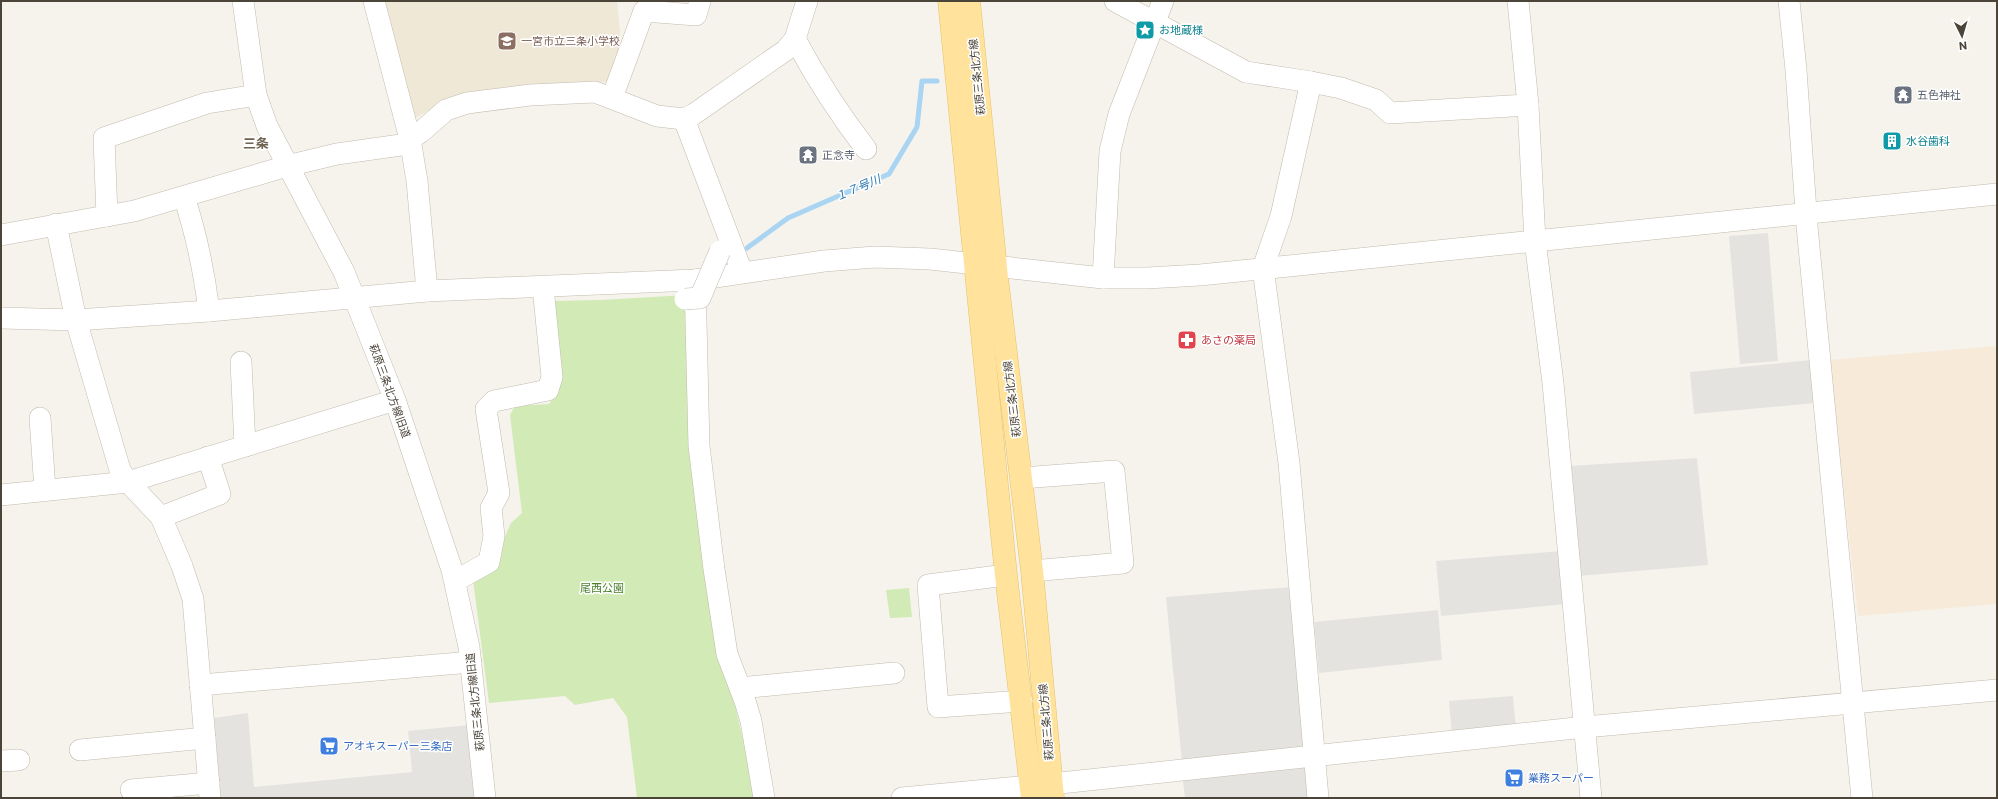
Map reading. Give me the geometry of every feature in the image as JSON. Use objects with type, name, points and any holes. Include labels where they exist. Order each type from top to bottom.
[{"type":"main road","name":"萩原三条北方線","points":[[949,1],[1006,574],[1022,701],[1042,792]]},
{"type":"main road","name":"萩原三条北方線","points":[[969,1],[997,268],[1032,571],[1042,792]]},
{"type":"street","name":"萩原三条北方線旧道","points":[[243,1],[256,95],[267,126],[344,272],[395,400],[454,581],[471,662],[485,798]]},
{"type":"street","points":[[374,1],[410,139],[417,181],[427,291]]},
{"type":"street","points":[[612,98],[644,11],[696,15],[700,1]]},
{"type":"street","points":[[1,234],[134,211],[287,166],[337,154],[401,145],[421,132],[446,110],[467,103],[530,95],[595,92],[657,116],[684,119],[694,114],[786,50],[795,39],[807,1]]},
{"type":"street","points":[[1115,1],[1246,72],[1341,88],[1376,100],[1390,113],[1528,105]]},
{"type":"street","points":[[1103,278],[1110,151],[1119,114],[1163,1]]},
{"type":"street","points":[[1518,1],[1528,105],[1535,241],[1553,383],[1591,798]]},
{"type":"street","points":[[1790,1],[1806,214],[1862,798]]},
{"type":"street","points":[[795,39],[816,78],[844,120],[866,148]]},
{"type":"street","points":[[1312,82],[1281,216],[1263,268],[1289,463],[1318,798]]},
{"type":"street","points":[[107,216],[104,138],[207,103],[256,95]]},
{"type":"street","points":[[684,119],[742,272]]},
{"type":"street","points":[[1,318],[76,320],[209,311],[427,291],[695,280],[824,261],[875,257],[930,259],[997,268],[1103,278],[1185,276],[1997,194]]},
{"type":"street","points":[[184,197],[195,231],[204,268],[209,311]]},
{"type":"street","points":[[56,224],[76,320],[120,470],[128,482],[161,517],[182,566],[193,599],[210,790],[131,790]]},
{"type":"street","points":[[685,300],[700,298],[720,251]]},
{"type":"street","points":[[695,280],[699,446],[727,654],[751,721],[764,798]]},
{"type":"street","points":[[454,581],[489,562],[494,536],[491,508],[499,494],[486,409],[494,401],[548,390],[552,377],[543,287]]},
{"type":"street","points":[[242,362],[245,446]]},
{"type":"street","points":[[1,495],[128,482],[395,400]]},
{"type":"street","points":[[40,418],[45,490]]},
{"type":"street","points":[[161,517],[220,494],[208,457]]},
{"type":"street","points":[[1022,478],[1114,471],[1123,563],[1032,571]]},
{"type":"street","points":[[1006,574],[928,585],[938,707],[1022,701]]},
{"type":"street","points":[[200,685],[471,662]]},
{"type":"street","points":[[740,688],[894,673]]},
{"type":"street","points":[[902,798],[1042,792],[1314,755],[1585,727],[1997,690]]},
{"type":"street","points":[[80,750],[205,738]]},
{"type":"shaded area","name":"一宮市立三条小学校","points":[[385,1],[617,1],[625,81],[502,88],[458,95],[413,119]]},
{"type":"shaded area","points":[[1768,233],[1778,361],[1740,364],[1729,236]]},
{"type":"shaded area","points":[[1997,346],[1997,604],[1858,616],[1829,360]]},
{"type":"shaded area","points":[[1812,360],[1816,403],[1694,414],[1690,372]]},
{"type":"shaded area","points":[[1697,458],[1708,565],[1578,576],[1569,466]]},
{"type":"shaded area","points":[[1562,551],[1567,604],[1441,616],[1436,561]]},
{"type":"shaded area","points":[[1291,587],[1305,742],[1298,754],[1182,763],[1166,597]]},
{"type":"shaded area","points":[[1438,610],[1442,660],[1319,673],[1314,622]]},
{"type":"shaded area","points":[[1513,696],[1516,729],[1452,737],[1449,701]]},
{"type":"shaded area","points":[[248,713],[254,787],[412,772],[408,731],[469,725],[477,798],[221,798],[214,718]]},
{"type":"shaded area","points":[[1300,761],[1308,768],[1311,798],[1185,798],[1182,773]]},
{"type":"green space","name":"尾西公園","points":[[687,295],[688,421],[728,676],[757,798],[637,798],[627,717],[613,698],[575,705],[565,696],[489,703],[473,580],[490,569],[511,523],[522,513],[510,415],[515,406],[549,404],[558,391],[552,301]]},
{"type":"green space","points":[[909,588],[912,617],[890,618],[886,590]]},
{"type":"waterway","name":"１７号川","points":[[747,248],[788,218],[889,174],[917,127],[922,81],[937,81]]},
{"type":"place","name":"お地蔵様","points":[[1145,30]]},
{"type":"place","name":"一宮市立三条小学校","points":[[507,41]]},
{"type":"place","name":"五色神社","points":[[1903,95]]},
{"type":"place","name":"水谷歯科","points":[[1892,141]]},
{"type":"place","name":"正念寺","points":[[808,155]]},
{"type":"place","name":"あさの薬局","points":[[1187,340]]},
{"type":"place","name":"アオキスーパー三条店","points":[[329,746]]},
{"type":"place","name":"業務スーパー","points":[[1514,778]]},
{"type":"district","name":"三条","points":[[256,143]]}]
